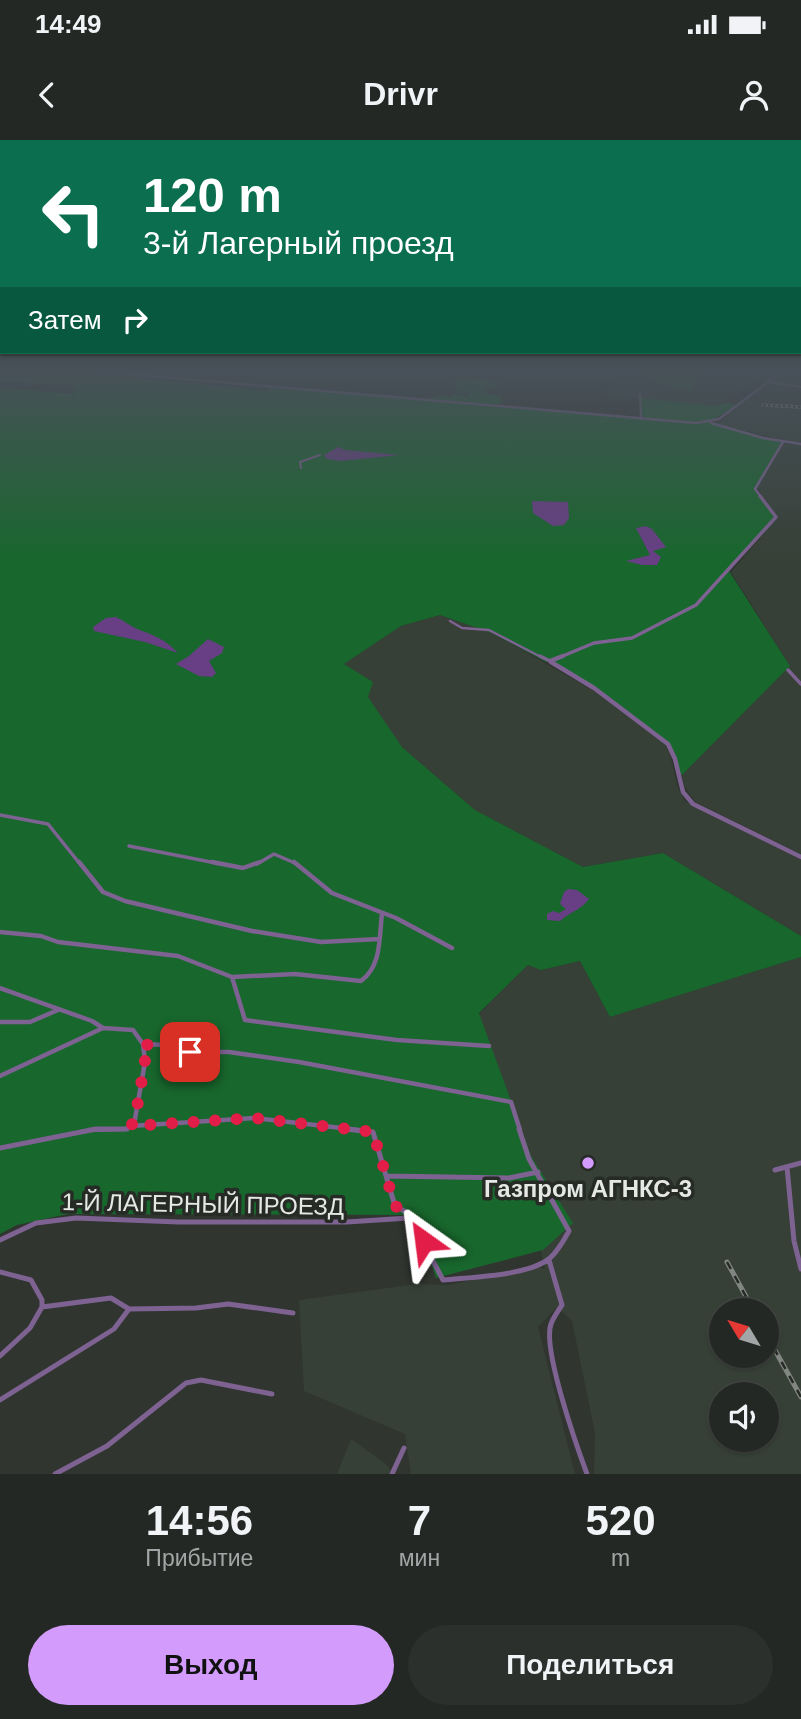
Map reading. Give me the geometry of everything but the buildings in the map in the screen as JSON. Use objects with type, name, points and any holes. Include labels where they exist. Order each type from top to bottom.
[{"type":"street","points":[[758,435],[801,444]]},
{"type":"street","points":[[550,661],[594,643],[632,638],[696,605],[776,517],[755,489],[783,442]]},
{"type":"street","points":[[301,468],[300,461],[320,456]]},
{"type":"street","points":[[450,621],[462,628],[489,631],[550,661],[594,688],[668,744],[675,759],[683,792],[693,804],[801,857]]},
{"type":"street","points":[[788,670],[801,684]]},
{"type":"street","points":[[0,815],[48,824],[103,892],[125,901],[251,931],[321,942],[379,939]]},
{"type":"street","points":[[129,846],[243,868],[252,867],[274,854],[296,863],[332,893],[453,948]]},
{"type":"street","points":[[0,932],[41,936],[58,942],[178,956],[232,977],[295,974],[361,981],[369,978],[375,965],[382,914]]},
{"type":"street","points":[[232,977],[245,1020],[443,1045],[489,1046]]},
{"type":"street","points":[[0,988],[92,1021],[103,1028],[133,1030],[143,1044],[145,1062],[135,1119],[129,1128]]},
{"type":"street","points":[[0,1022],[30,1022],[58,1010]]},
{"type":"street","points":[[0,1076],[103,1028]]},
{"type":"street","points":[[0,1147],[96,1129],[254,1118],[373,1132],[395,1206],[408,1213],[443,1280],[502,1273],[549,1259],[564,1242],[569,1231],[529,1159],[511,1102],[299,1062],[229,1052],[190,1052],[143,1044]]},
{"type":"street","points":[[775,1170],[801,1163]]},
{"type":"street","points":[[787,1167],[794,1241],[801,1269]]},
{"type":"street","points":[[386,1176],[509,1178],[538,1172]]},
{"type":"street","name":"1-Й ЛАГЕРНЫЙ ПРОЕЗД","points":[[0,1240],[30,1225],[72,1216],[156,1222],[244,1220],[352,1223],[410,1218]]},
{"type":"street","points":[[549,1259],[562,1305],[550,1325],[549,1340],[570,1426],[586,1474]]},
{"type":"street","points":[[0,1272],[31,1280],[40,1293],[42,1307],[34,1325],[24,1337],[0,1356]]},
{"type":"street","points":[[42,1307],[111,1298],[129,1308],[196,1308],[228,1304],[293,1313]]},
{"type":"street","points":[[0,1400],[114,1329],[129,1308]]},
{"type":"street","points":[[55,1474],[107,1446],[186,1383],[201,1380],[272,1394]]},
{"type":"street","points":[[392,1474],[404,1448]]},
{"type":"shaded area","points":[[764,435],[801,435],[801,444]]},
{"type":"shaded area","points":[[784,444],[801,445],[801,854],[695,802],[685,787],[682,775],[790,666],[731,572],[778,517],[757,488]]},
{"type":"shaded area","points":[[338,447],[400,455],[340,461],[327,459],[324,455]]},
{"type":"shaded area","points":[[532,501],[568,502],[569,518],[564,525],[553,526],[533,513]]},
{"type":"shaded area","points":[[646,526],[652,529],[666,547],[653,551],[661,557],[657,565],[626,561],[650,555],[636,528]]},
{"type":"shaded area","points":[[440,615],[492,633],[594,691],[665,744],[678,788],[685,801],[801,860],[801,936],[663,853],[583,867],[475,810],[402,747],[344,664],[401,626]]},
{"type":"shaded area","points":[[116,617],[164,641],[178,653],[145,642],[94,631],[93,627],[106,618]]},
{"type":"shaded area","points":[[208,639],[224,647],[222,653],[209,661],[216,673],[212,677],[199,676],[176,664],[189,656]]},
{"type":"shaded area","points":[[568,889],[577,890],[589,899],[560,921],[547,920],[547,914],[566,909],[560,904],[564,892]]},
{"type":"shaded area","points":[[801,957],[801,1474],[594,1474],[595,1433],[572,1321],[557,1307],[538,1327],[575,1474],[411,1474],[405,1434],[304,1391],[299,1300],[417,1284],[448,1285],[538,1267],[545,1269],[529,1153],[479,1014],[528,965],[541,970],[580,961],[610,1017]]},
{"type":"shaded area","points":[[351,1439],[386,1464],[391,1471],[389,1474],[337,1474]]},
{"type":"green space","points":[[0,435],[758,435],[783,442],[755,489],[776,517],[729,571],[790,666],[682,775],[679,775],[668,744],[594,688],[550,661],[546,662],[492,633],[440,615],[401,626],[344,664],[373,682],[368,697],[402,747],[475,810],[583,867],[663,853],[801,936],[801,957],[610,1017],[580,961],[541,970],[528,965],[479,1013],[531,1156],[573,1223],[543,1250],[436,1278],[415,1215],[68,1214],[17,1225],[0,1234]]},
{"type":"railway","points":[[727,1262],[747,1298]]},
{"type":"railway","points":[[779,1357],[801,1397]]},
{"type":"place","name":"Газпром АГНКС-3","points":[[588,1163]]},
{"type":"route","points":[[190,1052],[166,1045],[143,1044],[145,1062],[135,1119],[131,1126],[254,1118],[373,1132],[395,1206],[408,1213],[424,1241]]}]
